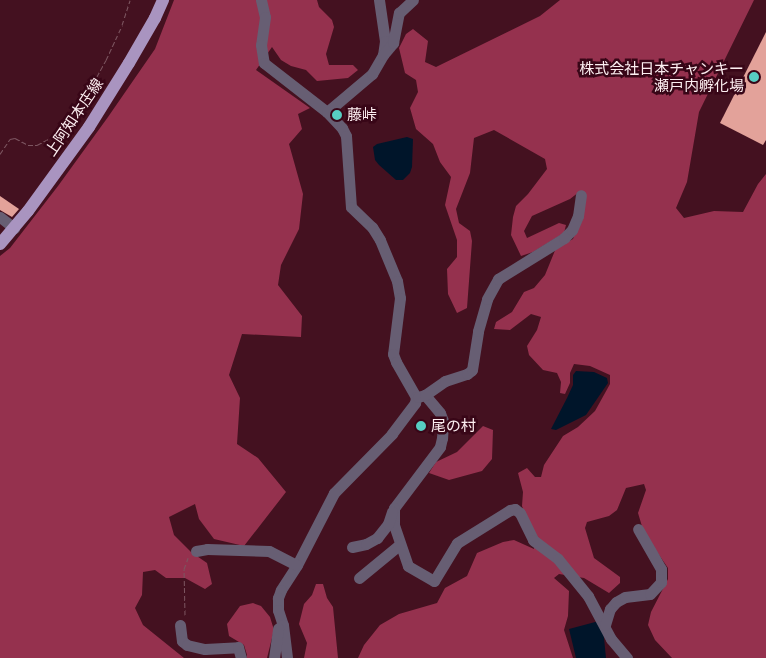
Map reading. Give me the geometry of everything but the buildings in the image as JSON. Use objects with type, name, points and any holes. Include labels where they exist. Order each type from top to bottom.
[{"type":"main road","name":"上阿知本庄線","points":[[0,244],[89,127],[156,18],[164,0]]},
{"type":"street","points":[[261,0],[265,17],[261,50],[264,63],[327,112],[342,128],[346,136],[351,207],[372,227],[380,240],[397,281],[400,298],[393,354],[421,396],[436,406],[443,421],[440,447],[394,508],[388,524],[377,538],[366,544],[352,547]]},
{"type":"street","points":[[379,0],[385,41],[383,56]]},
{"type":"street","points":[[327,112],[364,84],[372,74],[394,43],[400,12],[413,0]]},
{"type":"street","points":[[287,658],[278,598],[334,493],[392,434],[421,396],[445,381],[467,374],[472,370],[478,331],[487,299],[498,279],[564,238],[572,230],[578,216],[581,195]]},
{"type":"street","points":[[0,217],[14,228]]},
{"type":"street","points":[[394,508],[394,525],[399,545],[408,566],[434,581],[457,544],[510,510],[520,513],[533,540],[552,553],[574,577],[588,596],[611,639],[627,658]]},
{"type":"street","points":[[605,625],[610,609],[616,602],[625,597],[650,594],[661,582],[661,569],[638,529]]},
{"type":"street","points":[[360,578],[399,545]]},
{"type":"street","points":[[196,551],[207,549],[269,552],[297,565]]},
{"type":"street","points":[[274,658],[278,620],[280,617]]},
{"type":"street","points":[[180,625],[182,641],[187,645],[205,649],[238,648],[241,658]]},
{"type":"path","points":[[0,154],[10,139],[15,138],[28,145],[37,145],[56,135],[75,116],[106,60],[122,25],[130,0]]},
{"type":"path","points":[[180,625],[184,618],[184,569],[187,559],[196,551]]},
{"type":"shaded area","points":[[174,0],[317,0],[319,7],[332,20],[334,27],[326,54],[329,65],[353,65],[358,70],[348,78],[317,81],[306,70],[291,66],[281,60],[272,47],[256,70],[310,108],[298,114],[302,129],[289,144],[303,194],[299,229],[281,265],[278,285],[302,316],[301,337],[242,334],[229,375],[240,398],[237,444],[258,458],[286,492],[244,546],[214,539],[199,519],[195,504],[169,517],[174,535],[191,552],[207,563],[212,584],[205,589],[185,578],[166,578],[155,570],[143,572],[142,595],[135,608],[143,625],[184,658],[0,658],[0,256],[10,248],[58,186],[155,49]]},
{"type":"shaded area","points":[[560,0],[754,0],[699,112],[687,182],[676,208],[684,218],[714,211],[743,212],[758,184],[766,174],[766,658],[672,658],[655,640],[648,625],[651,612],[668,579],[668,568],[644,533],[638,513],[646,490],[644,484],[626,488],[617,510],[609,516],[587,522],[585,528],[594,558],[620,577],[620,583],[609,593],[584,578],[559,574],[554,578],[569,591],[568,616],[564,630],[573,658],[358,658],[364,645],[380,625],[399,614],[437,603],[445,588],[467,576],[477,553],[503,542],[514,540],[534,549],[534,538],[522,506],[523,492],[518,473],[527,468],[535,477],[541,477],[544,465],[563,436],[578,427],[595,411],[610,384],[610,375],[590,366],[574,364],[570,373],[570,383],[565,394],[560,393],[561,382],[557,373],[543,370],[529,355],[527,346],[537,330],[541,317],[531,314],[510,330],[494,329],[496,322],[512,312],[524,292],[534,288],[545,275],[556,248],[573,239],[580,219],[579,192],[570,199],[532,216],[524,231],[527,238],[559,223],[566,225],[564,233],[533,252],[521,256],[511,235],[513,217],[516,206],[547,169],[545,159],[494,130],[474,138],[470,173],[456,209],[459,223],[470,231],[472,241],[467,308],[457,313],[448,294],[447,269],[457,257],[457,240],[445,205],[451,177],[440,162],[433,144],[416,129],[410,108],[418,92],[416,80],[405,73],[399,48],[406,34],[413,29],[428,41],[425,62],[436,67],[540,16]]},
{"type":"shaded area","points":[[483,426],[493,430],[492,459],[482,471],[449,480],[429,473],[436,462],[457,452]]},
{"type":"shaded area","points":[[316,584],[323,584],[327,598],[333,607],[338,658],[304,658],[307,643],[299,624],[304,604],[312,595]]},
{"type":"shaded area","points":[[253,603],[261,606],[270,617],[274,630],[267,658],[246,658],[244,645],[229,636],[227,624],[240,606]]},
{"type":"water","points":[[407,137],[413,139],[412,167],[410,173],[403,180],[396,180],[375,160],[373,147],[377,144]]},
{"type":"water","points":[[576,371],[594,372],[607,378],[608,383],[586,415],[556,430],[551,429],[573,385],[573,375]]},
{"type":"water","points":[[599,621],[603,628],[606,658],[576,658],[569,629]]},
{"type":"place","name":"株式会社日本チャンキー 瀬戸内孵化場","points":[[754,77]]},
{"type":"place","name":"藤峠","points":[[337,115]]},
{"type":"place","name":"尾の村","points":[[421,426]]}]
